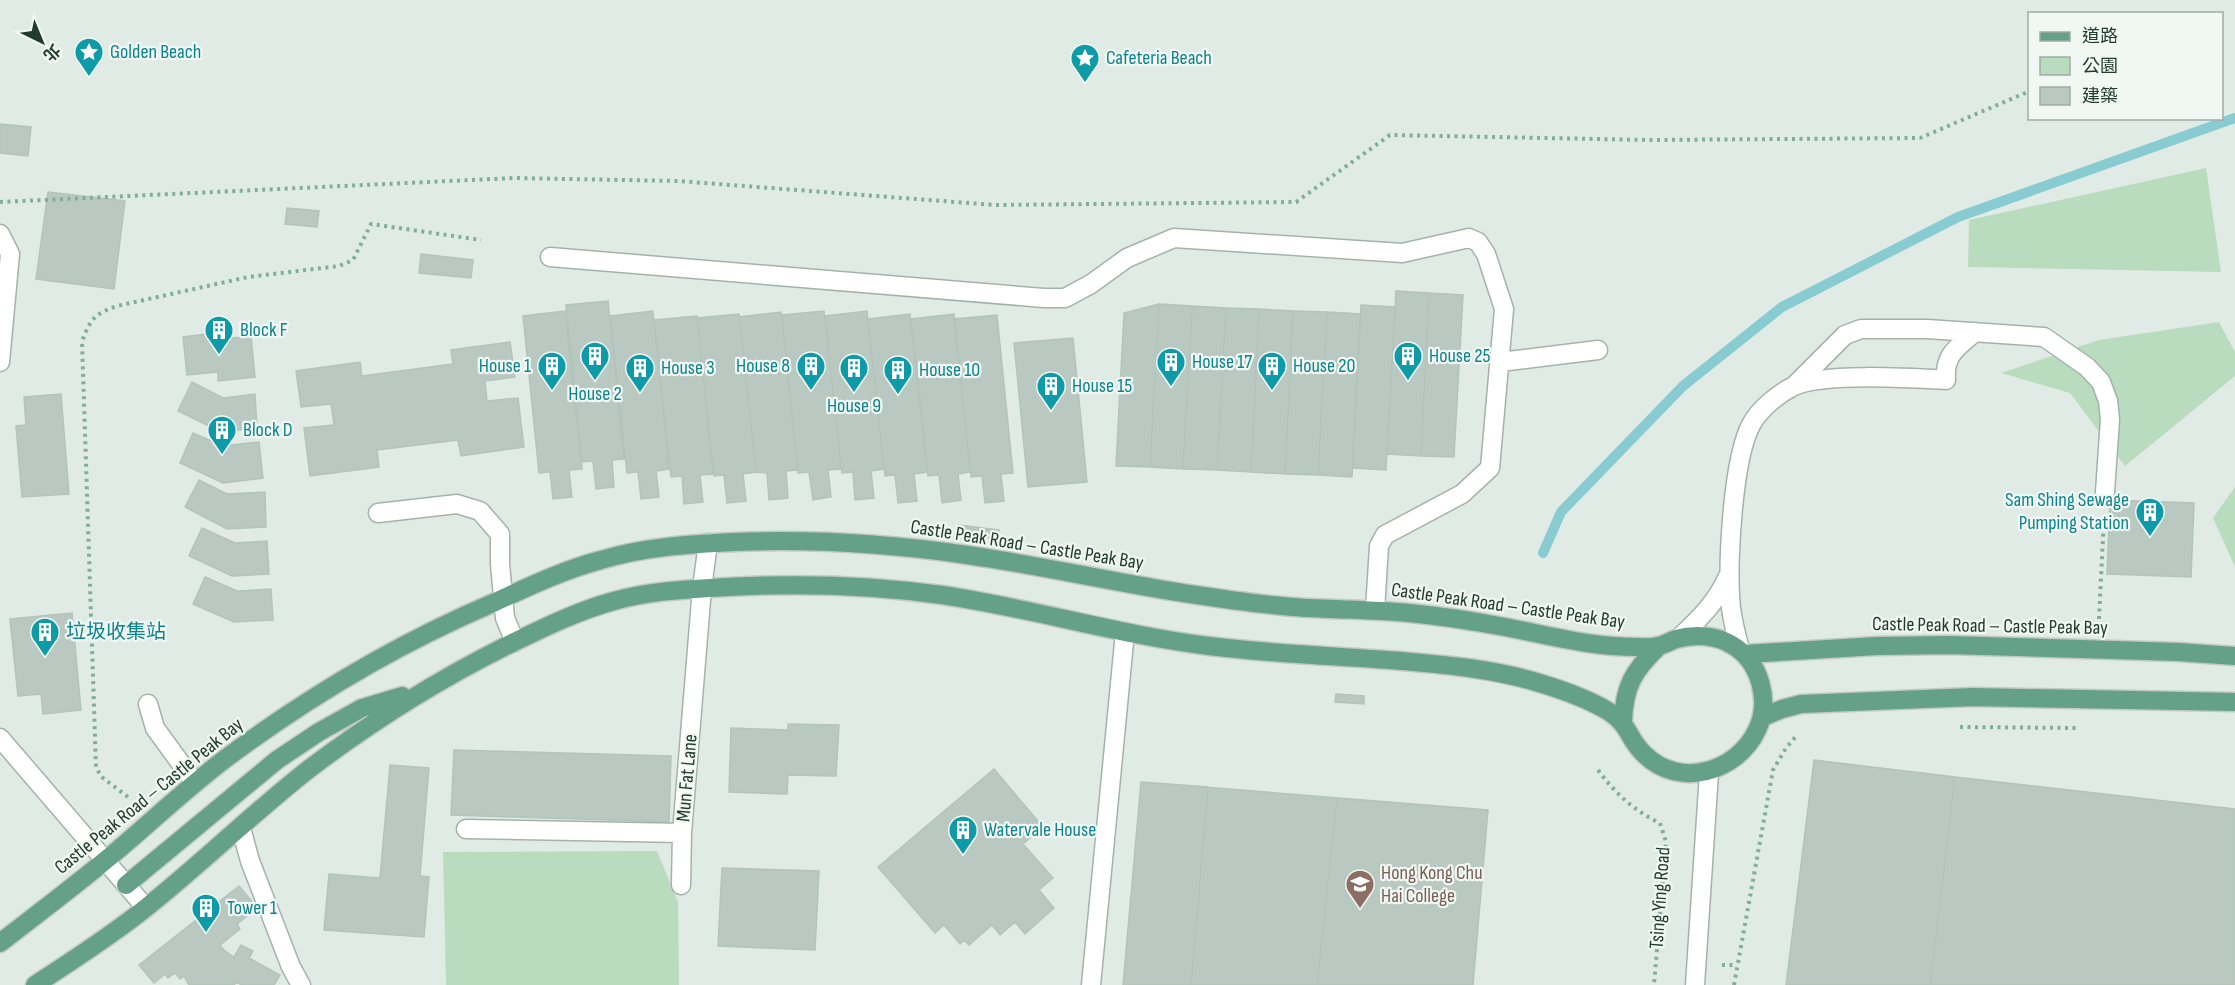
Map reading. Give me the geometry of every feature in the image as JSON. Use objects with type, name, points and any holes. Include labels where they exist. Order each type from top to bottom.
[{"type":"main road","name":"Castle Peak Road – Castle Peak Bay","points":[[0,943],[105,861],[195,783],[296,710],[373,661],[448,622],[553,576],[606,558],[658,548],[708,543],[825,541],[959,554],[1160,590],[1220,598],[1291,607],[1375,610],[1451,618],[1600,646],[1658,646]]},
{"type":"main road","points":[[35,985],[108,938],[300,776],[368,726],[424,690],[561,620],[613,601],[661,591],[765,584],[822,585],[941,595],[1125,632],[1208,646],[1445,664],[1488,671],[1523,678],[1559,689],[1606,710],[1623,722],[1634,742],[1647,758],[1665,769],[1686,774],[1709,772],[1729,762],[1744,749],[1756,733],[1763,717],[1763,694],[1756,672],[1742,651],[1723,640],[1705,635],[1679,638],[1658,646],[1641,663],[1629,682],[1624,702],[1623,722]]},
{"type":"main road","name":"Castle Peak Road – Castle Peak Bay","points":[[1742,651],[1949,645],[2178,652],[2235,656]]},
{"type":"main road","points":[[126,885],[277,760],[319,732],[362,708],[424,690]]},
{"type":"main road","points":[[1763,717],[1801,704],[1973,697],[2235,702]]},
{"type":"street","points":[[0,234],[10,254],[0,362]]},
{"type":"street","points":[[550,257],[1065,298],[1091,284],[1127,258],[1174,238],[1402,253],[1469,238],[1478,242],[1486,254],[1504,309],[1491,468],[1462,494],[1385,535],[1379,546],[1375,610]]},
{"type":"street","points":[[1742,651],[1731,608],[1730,572],[1736,487],[1741,458],[1752,423],[1767,405],[1793,386],[1845,335],[1861,329],[1975,332],[2044,337],[2087,367],[2101,382],[2108,401],[2110,419],[2105,492]]},
{"type":"street","points":[[1793,386],[1825,378],[1946,380],[1945,366],[1955,350],[1975,332]]},
{"type":"street","points":[[1500,362],[1598,350]]},
{"type":"street","points":[[378,513],[458,504],[480,511],[500,534],[505,618],[515,642]]},
{"type":"street","name":"Mun Fat Lane","points":[[466,829],[682,833],[702,588],[708,543]]},
{"type":"street","points":[[1679,638],[1706,612],[1721,593],[1730,572]]},
{"type":"street","points":[[1091,985],[1125,632]]},
{"type":"street","points":[[148,704],[154,728],[195,783]]},
{"type":"street","points":[[0,738],[146,908]]},
{"type":"street","name":"Tsing Ying Road","points":[[1695,985],[1709,772]]},
{"type":"street","points":[[241,828],[250,861],[291,967],[301,985]]},
{"type":"street","points":[[681,885],[682,833]]},
{"type":"path","points":[[0,202],[514,178],[678,181],[994,205],[1296,202],[1390,135],[1649,140],[1920,138],[2028,92]]},
{"type":"path","points":[[128,797],[103,778],[96,768],[82,341],[89,323],[99,313],[128,304],[248,277],[339,266],[353,260],[371,224],[481,240]]},
{"type":"path","points":[[2099,619],[2105,492]]},
{"type":"path","points":[[1958,727],[2087,729]]},
{"type":"path","points":[[1734,985],[1773,770],[1798,733],[1808,730]]},
{"type":"path","name":"Tsing Ying Road","points":[[1598,770],[1623,799],[1640,814],[1660,823],[1666,842],[1654,985]]},
{"type":"green space","points":[[2206,168],[2221,272],[1968,267],[1969,220]]},
{"type":"green space","points":[[2219,322],[2235,352],[2235,376],[2125,466],[2070,393],[2001,373],[2099,340]]},
{"type":"green space","points":[[2235,487],[2235,567],[2213,518]]},
{"type":"green space","points":[[657,851],[678,902],[679,985],[446,985],[443,852]]},
{"type":"building","points":[[0,124],[31,127],[28,156],[0,153]]},
{"type":"building","points":[[48,192],[125,201],[114,289],[36,279]]},
{"type":"building","points":[[287,208],[319,211],[317,227],[285,224]]},
{"type":"building","points":[[421,254],[473,260],[471,278],[419,273]]},
{"type":"building","name":"House 25","points":[[1396,291],[1429,293],[1421,456],[1387,454]]},
{"type":"building","points":[[1429,293],[1463,295],[1454,457],[1421,456]]},
{"type":"building","name":"House 2","points":[[608,301],[624,459],[612,460],[614,487],[596,489],[593,461],[582,462],[566,305]]},
{"type":"building","points":[[1159,304],[1150,467],[1116,466],[1124,313]]},
{"type":"building","name":"House 17","points":[[1159,304],[1192,306],[1183,469],[1150,467]]},
{"type":"building","points":[[1361,305],[1395,307],[1386,470],[1352,468]]},
{"type":"building","points":[[1192,306],[1226,308],[1217,470],[1183,469]]},
{"type":"building","points":[[1226,308],[1259,309],[1251,472],[1217,470]]},
{"type":"building","name":"House 20","points":[[1259,309],[1293,311],[1285,474],[1251,472]]},
{"type":"building","name":"House 1","points":[[565,311],[582,469],[569,470],[572,497],[553,499],[550,472],[539,473],[523,316]]},
{"type":"building","name":"House 3","points":[[653,311],[669,469],[656,471],[659,497],[641,499],[638,472],[627,473],[610,316]]},
{"type":"building","name":"House 8","points":[[824,311],[841,469],[828,470],[831,497],[813,500],[809,472],[798,473],[782,315]]},
{"type":"building","name":"House 9","points":[[867,311],[884,469],[871,471],[874,498],[855,500],[853,472],[842,473],[825,316]]},
{"type":"building","points":[[1293,311],[1327,312],[1318,475],[1285,474]]},
{"type":"building","points":[[781,312],[798,470],[786,471],[788,498],[769,500],[767,473],[756,472],[739,317]]},
{"type":"building","points":[[1327,312],[1361,314],[1352,477],[1318,475]]},
{"type":"building","points":[[739,314],[756,472],[743,474],[746,501],[727,503],[724,475],[714,476],[697,318]]},
{"type":"building","name":"House 10","points":[[910,314],[927,472],[914,474],[917,501],[898,503],[895,475],[885,476],[868,319]]},
{"type":"building","points":[[954,314],[970,472],[958,474],[961,500],[942,503],[939,475],[928,476],[911,319]]},
{"type":"building","points":[[997,315],[1013,473],[1001,474],[1004,501],[985,503],[982,476],[971,477],[954,319]]},
{"type":"building","points":[[697,316],[713,474],[700,475],[703,502],[684,504],[682,476],[671,477],[654,320]]},
{"type":"building","name":"Block F","points":[[214,333],[214,340],[251,336],[255,377],[218,381],[218,372],[187,375],[183,337]]},
{"type":"building","name":"House 15","points":[[1073,338],[1087,482],[1028,487],[1014,343]]},
{"type":"building","points":[[510,342],[515,377],[485,381],[487,401],[518,398],[524,447],[461,456],[458,440],[377,450],[379,467],[310,476],[304,428],[334,425],[331,404],[301,407],[296,371],[360,362],[362,376],[453,364],[451,350]]},
{"type":"building","points":[[192,382],[223,398],[255,394],[257,428],[221,432],[178,411]]},
{"type":"building","points":[[61,394],[69,494],[22,497],[16,426],[26,425],[24,397]]},
{"type":"building","name":"Block D","points":[[193,433],[223,446],[259,442],[263,478],[223,483],[180,463]]},
{"type":"building","points":[[199,480],[227,494],[265,492],[266,527],[227,529],[185,507]]},
{"type":"building","name":"Sam Shing Sewage Pumping Station","points":[[2110,500],[2194,503],[2191,577],[2107,574]]},
{"type":"building","points":[[958,525],[999,530],[998,539],[956,534]]},
{"type":"building","points":[[202,528],[235,543],[267,541],[269,574],[232,576],[189,556]]},
{"type":"building","points":[[205,577],[237,591],[271,589],[273,620],[234,622],[193,604]]},
{"type":"building","name":"垃圾收集站","points":[[72,613],[81,710],[43,714],[41,694],[18,696],[10,619]]},
{"type":"building","points":[[1336,694],[1364,696],[1364,704],[1335,702]]},
{"type":"building","points":[[788,724],[839,725],[836,776],[788,775],[787,794],[729,792],[731,728],[788,730]]},
{"type":"building","points":[[454,750],[671,756],[669,822],[451,815]]},
{"type":"building","points":[[1814,760],[1955,777],[1930,985],[1786,985]]},
{"type":"building","points":[[390,765],[429,768],[420,876],[429,877],[424,937],[324,930],[329,874],[380,878]]},
{"type":"building","name":"Watervale House","points":[[994,769],[1043,827],[1023,844],[1053,878],[1039,890],[1054,908],[1025,934],[1015,922],[1000,935],[992,925],[969,945],[964,940],[960,944],[944,925],[935,933],[878,867]]},
{"type":"building","points":[[1955,777],[2235,809],[2235,985],[1930,985]]},
{"type":"building","points":[[1141,782],[1488,810],[1473,985],[1123,985]]},
{"type":"building","points":[[1141,782],[1208,787],[1191,985],[1123,985]]},
{"type":"building","points":[[1337,798],[1488,810],[1473,985],[1317,985]]},
{"type":"building","points":[[722,868],[819,871],[815,950],[718,946]]},
{"type":"building","name":"Tower 1","points":[[239,886],[254,904],[244,912],[247,916],[237,924],[240,929],[220,945],[234,957],[241,945],[253,951],[249,958],[280,975],[274,985],[242,985],[236,982],[234,985],[189,985],[184,976],[180,979],[175,973],[168,978],[165,974],[154,983],[139,965]]},
{"type":"waterway","points":[[1543,553],[1561,512],[1683,386],[1782,307],[1958,217],[2235,118]]},
{"type":"place","name":"Golden Beach","points":[[89,78]]},
{"type":"place","name":"Cafeteria Beach","points":[[1085,84]]},
{"type":"place","name":"Block F","points":[[219,356]]},
{"type":"place","name":"House 2","points":[[595,382]]},
{"type":"place","name":"House 25","points":[[1408,382]]},
{"type":"place","name":"House 17","points":[[1171,388]]},
{"type":"place","name":"House 1","points":[[552,392]]},
{"type":"place","name":"House 8","points":[[811,392]]},
{"type":"place","name":"House 20","points":[[1272,392]]},
{"type":"place","name":"House 3","points":[[640,394]]},
{"type":"place","name":"House 9","points":[[854,394]]},
{"type":"place","name":"House 10","points":[[898,396]]},
{"type":"place","name":"House 15","points":[[1051,412]]},
{"type":"place","name":"Block D","points":[[222,456]]},
{"type":"place","name":"Sam Shing Sewage Pumping Station","points":[[2150,538]]},
{"type":"place","name":"垃圾收集站","points":[[45,658]]},
{"type":"place","name":"Watervale House","points":[[963,856]]},
{"type":"place","name":"Hong Kong Chu Hai College","points":[[1360,910]]},
{"type":"place","name":"Tower 1","points":[[206,934]]}]
